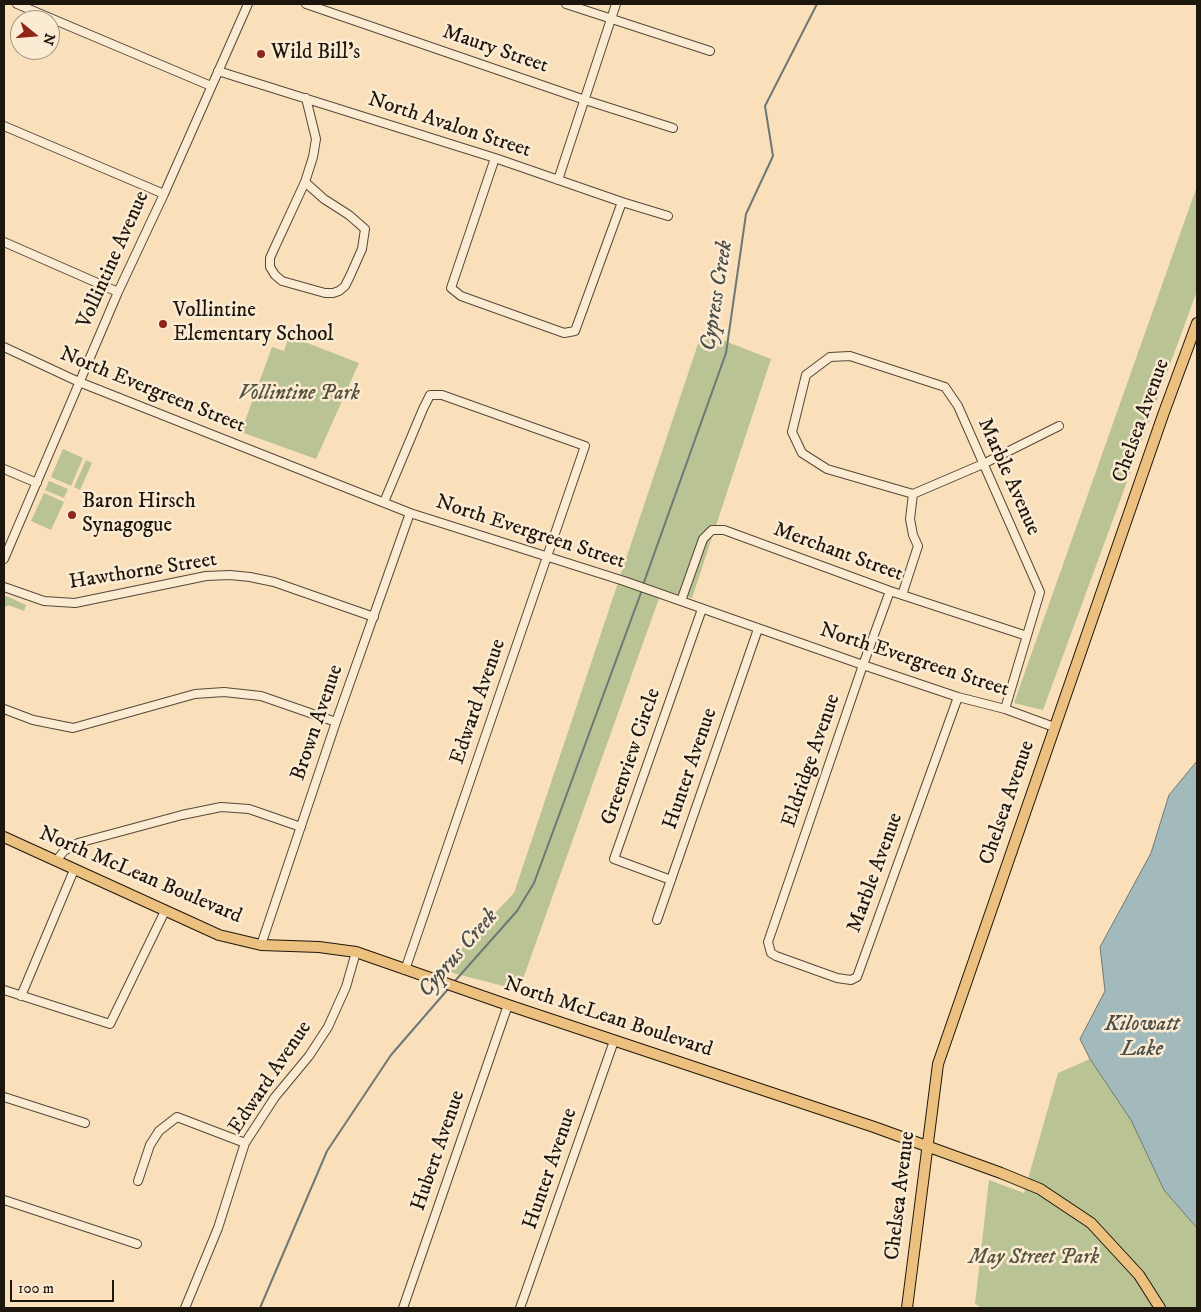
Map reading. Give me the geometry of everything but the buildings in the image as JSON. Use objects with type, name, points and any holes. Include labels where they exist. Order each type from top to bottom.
[{"type":"main road","name":"Chelsea Avenue","points":[[907,1308],[926,1146],[938,1064],[1163,415],[1197,323]]},
{"type":"main road","name":"North McLean Boulevard","points":[[4,837],[219,935],[261,945],[319,947],[356,952],[508,1005],[874,1127],[1001,1173],[1040,1189],[1091,1223],[1139,1275],[1160,1308]]},
{"type":"street","points":[[17,4],[211,86]]},
{"type":"street","name":"Vollintine Avenue","points":[[4,559],[118,292],[164,194],[248,4]]},
{"type":"street","name":"Maury Street","points":[[306,4],[585,100],[673,128]]},
{"type":"street","points":[[566,4],[710,51]]},
{"type":"street","points":[[558,180],[616,4]]},
{"type":"street","name":"North Avalon Street","points":[[218,71],[495,158],[668,216]]},
{"type":"street","points":[[305,182],[324,199],[349,215],[365,229],[362,249],[350,276],[340,291],[334,293],[325,293],[282,281],[275,276],[270,268],[270,258],[305,182],[313,158],[316,139],[306,98]]},
{"type":"street","points":[[4,126],[164,194]]},
{"type":"street","points":[[495,158],[451,288],[461,296],[555,330],[564,333],[575,331],[622,202]]},
{"type":"street","points":[[4,242],[118,292]]},
{"type":"street","name":"North Evergreen Street","points":[[4,347],[79,382],[410,513],[624,581],[863,665],[958,697],[1005,709],[1054,727]]},
{"type":"street","name":"Marble Avenue","points":[[913,494],[827,469],[802,454],[792,432],[806,376],[830,357],[850,356],[944,387],[958,406],[1040,592],[1005,709]]},
{"type":"street","name":"Edward Avenue","points":[[384,502],[430,395],[442,395],[585,446],[405,970]]},
{"type":"street","points":[[902,595],[918,546],[913,535],[910,519],[913,494],[983,464],[1059,426]]},
{"type":"street","points":[[4,469],[37,484]]},
{"type":"street","name":"Brown Avenue","points":[[261,945],[336,722],[410,513]]},
{"type":"street","name":"Merchant Street","points":[[681,601],[703,539],[712,530],[724,530],[890,591],[1027,636]]},
{"type":"street","name":"Hawthorne Street","points":[[4,587],[44,601],[75,603],[206,576],[240,576],[274,582],[374,617]]},
{"type":"street","name":"Eldridge Avenue","points":[[857,977],[851,980],[837,978],[776,956],[771,953],[768,942],[890,591]]},
{"type":"street","name":"Greenview Circle","points":[[671,880],[614,859],[702,609]]},
{"type":"street","name":"Hunter Avenue","points":[[657,920],[758,629]]},
{"type":"street","points":[[4,708],[33,720],[73,728],[195,694],[224,692],[262,696],[336,722]]},
{"type":"street","name":"Marble Avenue","points":[[857,977],[958,697]]},
{"type":"street","points":[[56,860],[64,852],[78,844],[182,815],[221,807],[249,809],[301,826]]},
{"type":"street","points":[[21,996],[74,870]]},
{"type":"street","points":[[4,990],[110,1024],[165,911]]},
{"type":"street","name":"Edward Avenue","points":[[185,1308],[218,1228],[245,1143],[275,1097],[309,1056],[328,1027],[346,987],[356,952]]},
{"type":"street","name":"Hubert Avenue","points":[[403,1308],[508,1005]]},
{"type":"street","name":"Hunter Avenue","points":[[520,1308],[614,1040]]},
{"type":"street","points":[[4,1097],[85,1124]]},
{"type":"street","points":[[138,1181],[154,1138],[177,1117],[245,1143]]},
{"type":"street","points":[[4,1200],[136,1244]]},
{"type":"green space","points":[[1197,186],[1197,291],[1043,710],[1014,703]]},
{"type":"green space","points":[[702,332],[771,359],[692,598],[662,590],[519,990],[441,970],[514,893]]},
{"type":"green space","name":"Vollintine Park","points":[[289,336],[359,363],[316,459],[241,432],[272,347],[284,351]]},
{"type":"green space","points":[[63,449],[83,458],[71,486],[51,477]]},
{"type":"green space","points":[[86,460],[92,463],[80,490],[74,487]]},
{"type":"green space","points":[[49,481],[68,489],[64,498],[45,490]]},
{"type":"green space","points":[[44,493],[64,502],[51,530],[31,521]]},
{"type":"green space","points":[[4,595],[26,605],[24,611],[8,605],[4,608]]},
{"type":"green space","name":"May Street Park","points":[[1090,1059],[1131,1120],[1164,1190],[1197,1228],[1197,1308],[979,1308],[975,1304],[989,1180],[1024,1193],[1058,1073]]},
{"type":"water","name":"Kilowatt Lake","points":[[1197,761],[1197,1228],[1164,1190],[1131,1120],[1090,1059],[1080,1039],[1105,991],[1100,947],[1151,853],[1169,795]]},
{"type":"waterway","name":"Cypress Creek","points":[[643,585],[726,353],[746,214],[773,156],[765,106],[817,4]]},
{"type":"waterway","name":"Cyprus Creek","points":[[454,982],[517,911],[534,883],[642,590]]},
{"type":"waterway","name":"Cyprus Creek","points":[[260,1308],[327,1151],[391,1055],[449,988]]},
{"type":"place","name":"Wild Bill’s","points":[[261,54]]},
{"type":"place","name":"Vollintine Elementary School","points":[[163,324]]},
{"type":"place","name":"Baron Hirsch Synagogue","points":[[72,515]]}]
